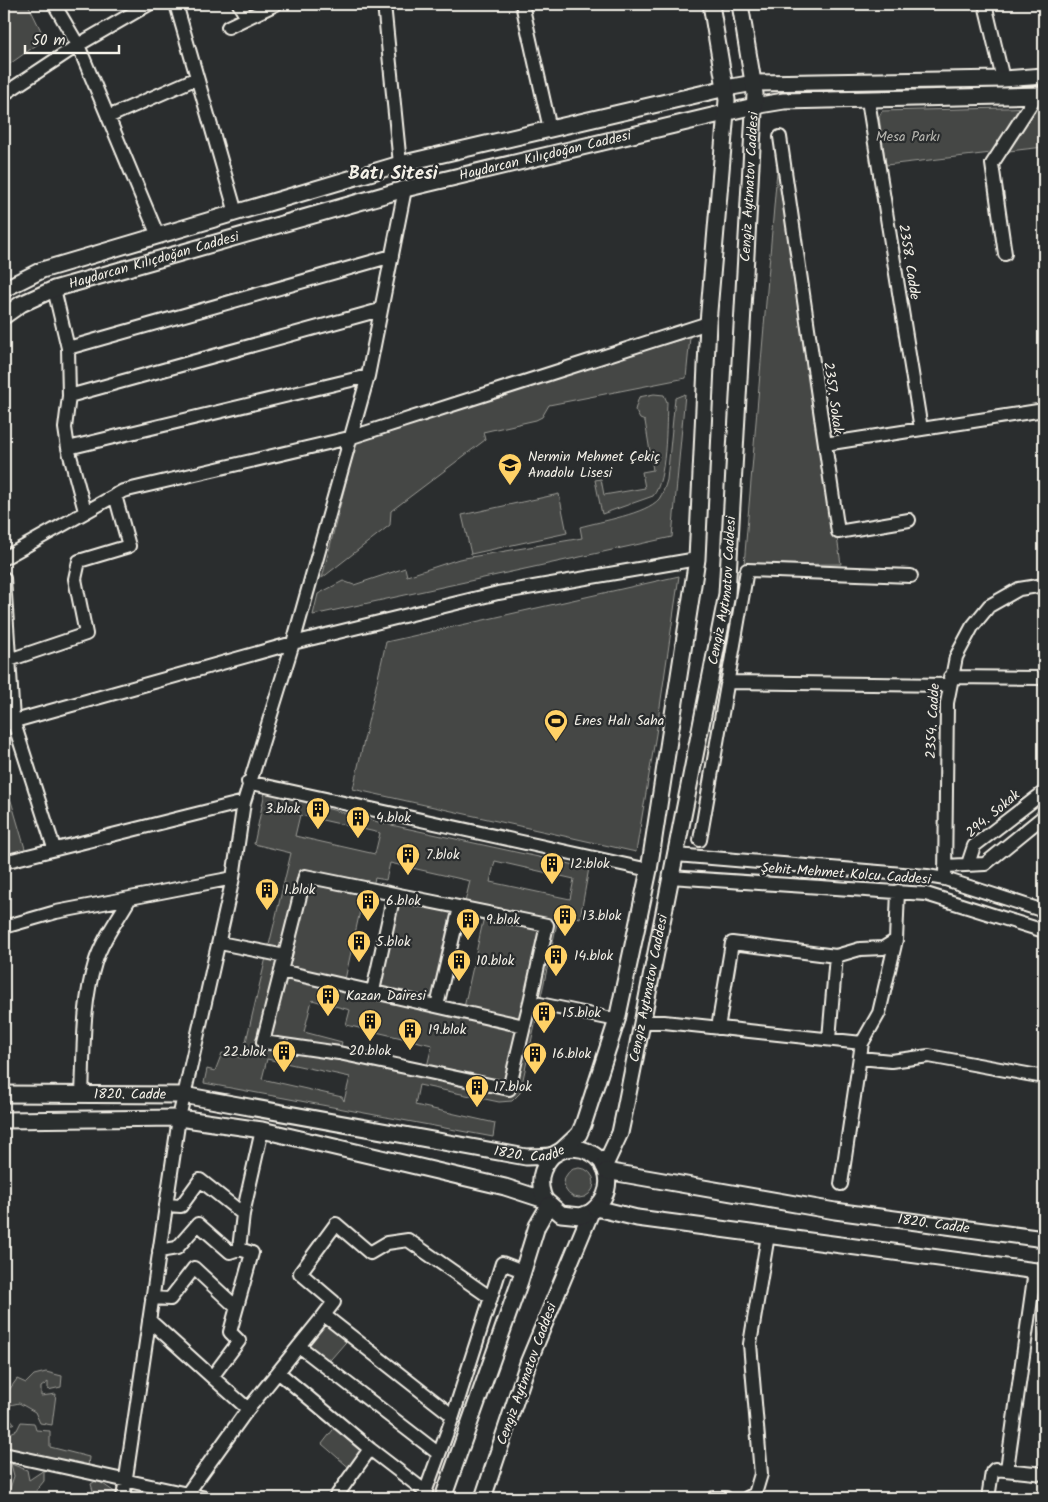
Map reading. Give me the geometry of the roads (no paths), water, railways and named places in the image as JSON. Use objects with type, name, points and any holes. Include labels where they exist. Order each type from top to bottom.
[{"type":"main road","name":"Cengiz Aytmatov Caddesi","points":[[547,1203],[541,1191],[541,1172],[557,1153],[579,1134],[617,1020],[649,870],[697,560],[708,323],[727,113],[726,88],[711,4]]},
{"type":"main road","name":"Cengiz Aytmatov Caddesi","points":[[483,1498],[528,1363],[594,1210],[606,1194],[608,1182],[605,1169],[620,1134],[727,594],[754,106],[754,83],[740,4]]},
{"type":"main road","name":"Haydarcan Kılıçdoğan Caddesi","points":[[4,289],[42,270],[400,164],[726,88],[754,83],[1002,79],[1044,76]]},
{"type":"main road","name":"Haydarcan Kılıçdoğan Caddesi","points":[[4,316],[31,298],[54,290],[405,189],[754,106],[784,102],[1040,95]]},
{"type":"main road","points":[[400,164],[405,189]]},
{"type":"main road","name":"1820. Cadde","points":[[4,1094],[183,1095],[526,1157],[583,1149],[593,1154],[605,1169],[835,1211],[1044,1239]]},
{"type":"main road","name":"1820. Cadde","points":[[4,1120],[179,1118],[262,1130],[506,1187],[547,1203],[561,1214],[571,1216],[582,1216],[594,1210],[637,1218],[1040,1272]]},
{"type":"main road","points":[[443,1498],[524,1271],[537,1226],[547,1203]]},
{"type":"street","points":[[54,4],[78,45],[158,236]]},
{"type":"street","points":[[4,94],[78,45],[149,4]]},
{"type":"street","points":[[176,4],[236,213]]},
{"type":"street","points":[[239,4],[247,18]]},
{"type":"street","points":[[228,28],[276,4]]},
{"type":"street","points":[[384,4],[400,164]]},
{"type":"street","points":[[522,4],[550,129]]},
{"type":"street","points":[[985,4],[1002,79]]},
{"type":"street","points":[[108,117],[197,78]]},
{"type":"street","points":[[1004,254],[992,164],[1040,95]]},
{"type":"street","name":"2358. Cadde","points":[[868,100],[921,429]]},
{"type":"street","name":"2357. Sokak","points":[[780,137],[825,444],[1044,410]]},
{"type":"street","points":[[123,1498],[183,1095],[220,943],[233,878],[248,782],[293,643],[368,376],[405,189]]},
{"type":"street","points":[[68,348],[392,256]]},
{"type":"street","points":[[54,290],[68,348],[69,396],[65,428],[68,448],[85,511]]},
{"type":"street","points":[[69,396],[380,310]]},
{"type":"street","points":[[4,558],[123,491],[350,438],[708,323]]},
{"type":"street","points":[[68,448],[368,376]]},
{"type":"street","points":[[825,444],[838,532],[909,520]]},
{"type":"street","points":[[9,660],[86,634],[75,579],[79,561],[129,546],[115,495]]},
{"type":"street","points":[[8,722],[293,643],[498,593],[697,560]]},
{"type":"street","points":[[700,840],[747,570],[911,576]]},
{"type":"street","points":[[4,578],[9,660],[8,722],[54,848]]},
{"type":"street","name":"2354. Cadde","points":[[945,873],[950,681],[964,640],[989,606],[1019,589],[1044,585]]},
{"type":"street","points":[[728,682],[950,681],[1044,678]]},
{"type":"street","points":[[694,762],[713,767]]},
{"type":"street","points":[[248,782],[649,870]]},
{"type":"street","name":"294. Sokak","points":[[968,864],[974,846],[1044,792]]},
{"type":"street","points":[[4,862],[244,802]]},
{"type":"street","points":[[945,873],[968,864],[985,864],[1044,816]]},
{"type":"street","name":"Şehit Mehmet Kolcu Caddesi","points":[[676,855],[910,874],[945,873],[1044,911]]},
{"type":"street","points":[[305,876],[460,907],[547,925],[509,1089],[339,1053],[263,1042],[305,876]]},
{"type":"street","name":"Şehit Mehmet Kolcu Caddesi","points":[[670,877],[898,890],[945,898],[1044,931]]},
{"type":"street","points":[[4,927],[56,912],[233,878]]},
{"type":"street","points":[[841,1184],[862,1043],[879,1013],[896,940],[898,890]]},
{"type":"street","points":[[373,991],[394,894]]},
{"type":"street","points":[[82,1094],[86,1012],[95,963],[108,935],[130,898]]},
{"type":"street","points":[[437,1006],[460,907]]},
{"type":"street","points":[[718,1028],[732,943],[836,956],[860,949],[883,948],[896,940]]},
{"type":"street","points":[[220,943],[285,956]]},
{"type":"street","points":[[829,1039],[836,956]]},
{"type":"street","points":[[282,971],[524,1026]]},
{"type":"street","points":[[530,1002],[617,1020]]},
{"type":"street","points":[[642,1022],[862,1043]]},
{"type":"street","points":[[860,1058],[891,1061],[929,1056],[1044,1077]]},
{"type":"street","points":[[239,1249],[242,1214],[262,1130]]},
{"type":"street","points":[[166,1205],[181,1206],[200,1180],[242,1214]]},
{"type":"street","points":[[159,1251],[177,1248],[198,1224],[230,1252],[239,1249],[252,1254],[230,1332],[239,1341],[212,1377]]},
{"type":"street","points":[[186,1494],[248,1410],[334,1302],[300,1273],[336,1224],[370,1252],[387,1243],[408,1240],[491,1298]]},
{"type":"street","points":[[747,1498],[756,1494],[761,1474],[750,1344],[768,1235]]},
{"type":"street","points":[[278,1372],[424,1495],[453,1416],[502,1263],[524,1271]]},
{"type":"street","points":[[152,1298],[170,1299],[194,1268],[236,1307]]},
{"type":"street","points":[[1007,1469],[1040,1272]]},
{"type":"street","points":[[324,1315],[453,1416]]},
{"type":"street","points":[[149,1320],[248,1410]]},
{"type":"street","points":[[299,1346],[439,1454]]},
{"type":"street","points":[[335,1498],[370,1449]]},
{"type":"street","points":[[4,1454],[206,1498]]},
{"type":"street","points":[[988,1498],[992,1472],[999,1468],[1044,1474]]},
{"type":"street","points":[[714,1498],[726,1498]]},
{"type":"place","name":"Nermin Mehmet Çekiç Anadolu Lisesi","points":[[510,486]]},
{"type":"place","name":"Enes Halı Saha","points":[[556,742]]},
{"type":"place","name":"3.blok","points":[[318,830]]},
{"type":"place","name":"4.blok","points":[[358,839]]},
{"type":"place","name":"7.blok","points":[[408,876]]},
{"type":"place","name":"12.blok","points":[[552,885]]},
{"type":"place","name":"1.blok","points":[[267,911]]},
{"type":"place","name":"6.blok","points":[[368,922]]},
{"type":"place","name":"13.blok","points":[[565,937]]},
{"type":"place","name":"9.blok","points":[[468,941]]},
{"type":"place","name":"5.blok","points":[[359,963]]},
{"type":"place","name":"14.blok","points":[[556,977]]},
{"type":"place","name":"10.blok","points":[[459,982]]},
{"type":"place","name":"Kazan Dairesi","points":[[328,1017]]},
{"type":"place","name":"15.blok","points":[[544,1034]]},
{"type":"place","name":"20.blok","points":[[370,1042]]},
{"type":"place","name":"19.blok","points":[[410,1051]]},
{"type":"place","name":"22.blok","points":[[284,1073]]},
{"type":"place","name":"16.blok","points":[[535,1075]]},
{"type":"place","name":"17.blok","points":[[477,1108]]},
{"type":"district","name":"Batı Sitesi","points":[[393,174]]},
{"type":"park label","name":"Mesa Parkı","points":[[908,137]]}]
